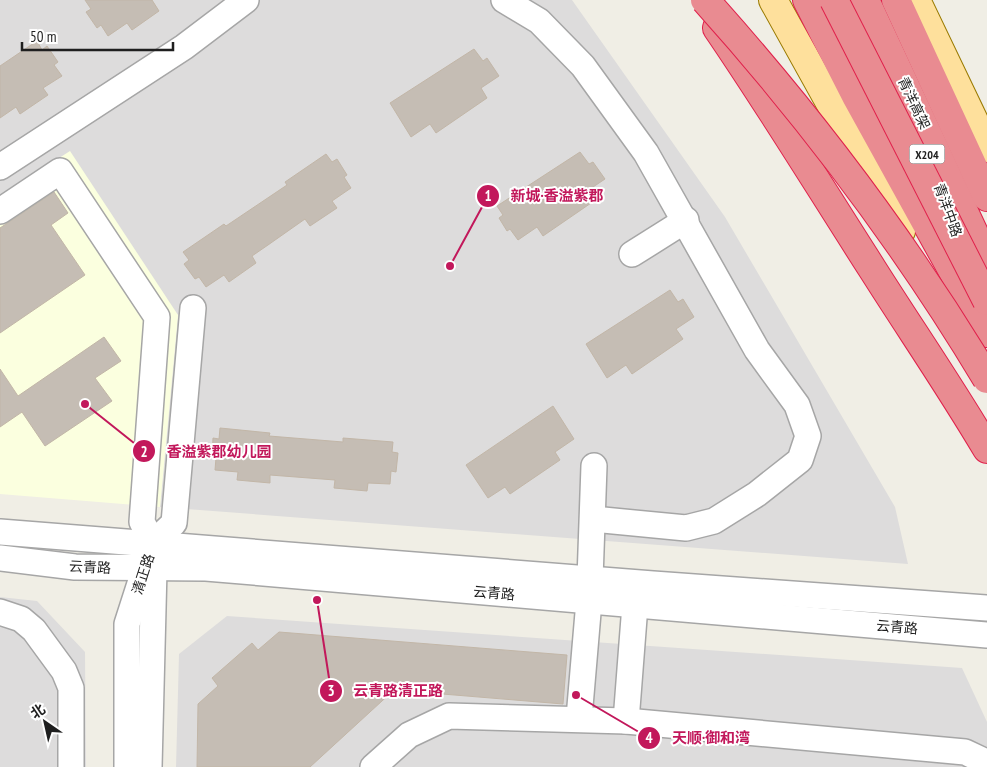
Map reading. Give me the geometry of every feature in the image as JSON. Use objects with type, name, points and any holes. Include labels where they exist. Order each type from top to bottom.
[{"type":"highway","points":[[698,0],[755,83],[874,273],[947,382],[987,449]]},
{"type":"highway","points":[[705,0],[752,53],[830,151],[904,251],[957,330],[982,376]]},
{"type":"highway","points":[[807,0],[856,96],[987,333]]},
{"type":"highway","points":[[834,0],[987,301]]},
{"type":"highway","name":"青洋高架","points":[[866,0],[987,261]]},
{"type":"highway","name":"青洋高架","points":[[896,0],[987,197]]},
{"type":"highway","points":[[903,0],[948,111]]},
{"type":"main road","points":[[773,0],[982,376],[987,396]]},
{"type":"main road","name":"青洋中路","points":[[854,0],[919,132],[987,314]]},
{"type":"main road","points":[[916,0],[987,148]]},
{"type":"street","points":[[0,167],[184,47],[246,0]]},
{"type":"street","points":[[504,0],[539,21],[582,66],[646,153],[686,220],[717,282],[752,342],[797,405],[808,436],[800,460],[757,494],[714,522],[686,528],[593,519]]},
{"type":"street","points":[[0,211],[60,171],[157,317],[142,522],[153,543],[174,523],[193,308]]},
{"type":"street","points":[[632,254],[686,220]]},
{"type":"street","points":[[579,718],[590,590],[594,466]]},
{"type":"street","name":"云青路","points":[[0,532],[153,543],[590,590],[635,605],[987,635]]},
{"type":"street","name":"清正路","points":[[149,767],[149,569],[153,543]]},
{"type":"street","name":"云青路","points":[[0,558],[75,567],[206,568],[590,590],[987,608]]},
{"type":"street","name":"清正路","points":[[126,767],[127,624],[149,569]]},
{"type":"street","points":[[626,721],[635,605]]},
{"type":"street","points":[[0,612],[21,619],[34,630],[64,671],[70,688],[71,767]]},
{"type":"street","points":[[373,767],[409,735],[449,716],[579,718],[626,721],[965,752],[982,760],[986,767]]},
{"type":"shaded area","points":[[0,0],[572,0],[725,217],[895,507],[908,564],[160,507],[178,315],[0,196]]},
{"type":"shaded area","points":[[70,151],[178,315],[160,507],[0,494],[0,196]]},
{"type":"shaded area","points":[[0,597],[37,601],[85,652],[86,767],[0,767]]},
{"type":"shaded area","points":[[227,616],[962,668],[987,722],[987,767],[176,767],[179,654]]},
{"type":"building","points":[[85,0],[152,0],[159,11],[132,30],[127,23],[108,36],[101,25],[97,28],[86,12],[91,9]]},
{"type":"building","points":[[37,41],[42,50],[47,46],[58,62],[54,65],[62,76],[43,88],[48,95],[20,114],[16,107],[0,118],[0,66]]},
{"type":"building","points":[[474,49],[483,61],[487,58],[499,76],[481,88],[487,98],[436,133],[430,124],[411,137],[390,103]]},
{"type":"building","points":[[580,152],[589,164],[593,162],[605,179],[587,191],[594,201],[543,236],[537,227],[518,240],[510,229],[507,231],[499,218],[503,215],[497,206]]},
{"type":"building","points":[[326,154],[332,162],[337,159],[347,175],[344,177],[351,188],[332,201],[337,208],[310,226],[305,219],[252,256],[256,263],[229,282],[224,275],[206,287],[199,277],[195,279],[184,264],[189,260],[183,252],[287,185],[285,182]]},
{"type":"building","points":[[54,192],[68,213],[51,225],[85,275],[0,333],[0,228]]},
{"type":"building","points":[[670,290],[678,302],[683,299],[694,317],[676,329],[683,339],[632,374],[626,365],[607,378],[586,344]]},
{"type":"building","points":[[104,337],[121,361],[95,378],[112,401],[45,446],[22,412],[0,427],[0,369],[18,396]]},
{"type":"building","points":[[553,406],[574,439],[555,452],[560,460],[510,494],[505,487],[488,498],[466,465]]},
{"type":"building","points":[[220,428],[270,433],[269,436],[343,442],[343,438],[393,442],[392,452],[398,453],[396,472],[391,471],[390,484],[368,483],[367,491],[334,488],[335,480],[270,475],[270,483],[237,480],[238,472],[215,470],[216,458],[212,457],[213,438],[219,439]]},
{"type":"building","points":[[279,632],[567,655],[563,704],[394,690],[310,767],[197,767],[198,704],[218,686],[212,678],[252,643],[258,650]]},
{"type":"place","name":"新城·香溢紫郡","points":[[450,266]]},
{"type":"place","name":"香溢紫郡幼儿园","points":[[85,404]]},
{"type":"place","name":"云青路清正路","points":[[317,600]]},
{"type":"place","name":"天顺·御和湾","points":[[576,695]]}]
